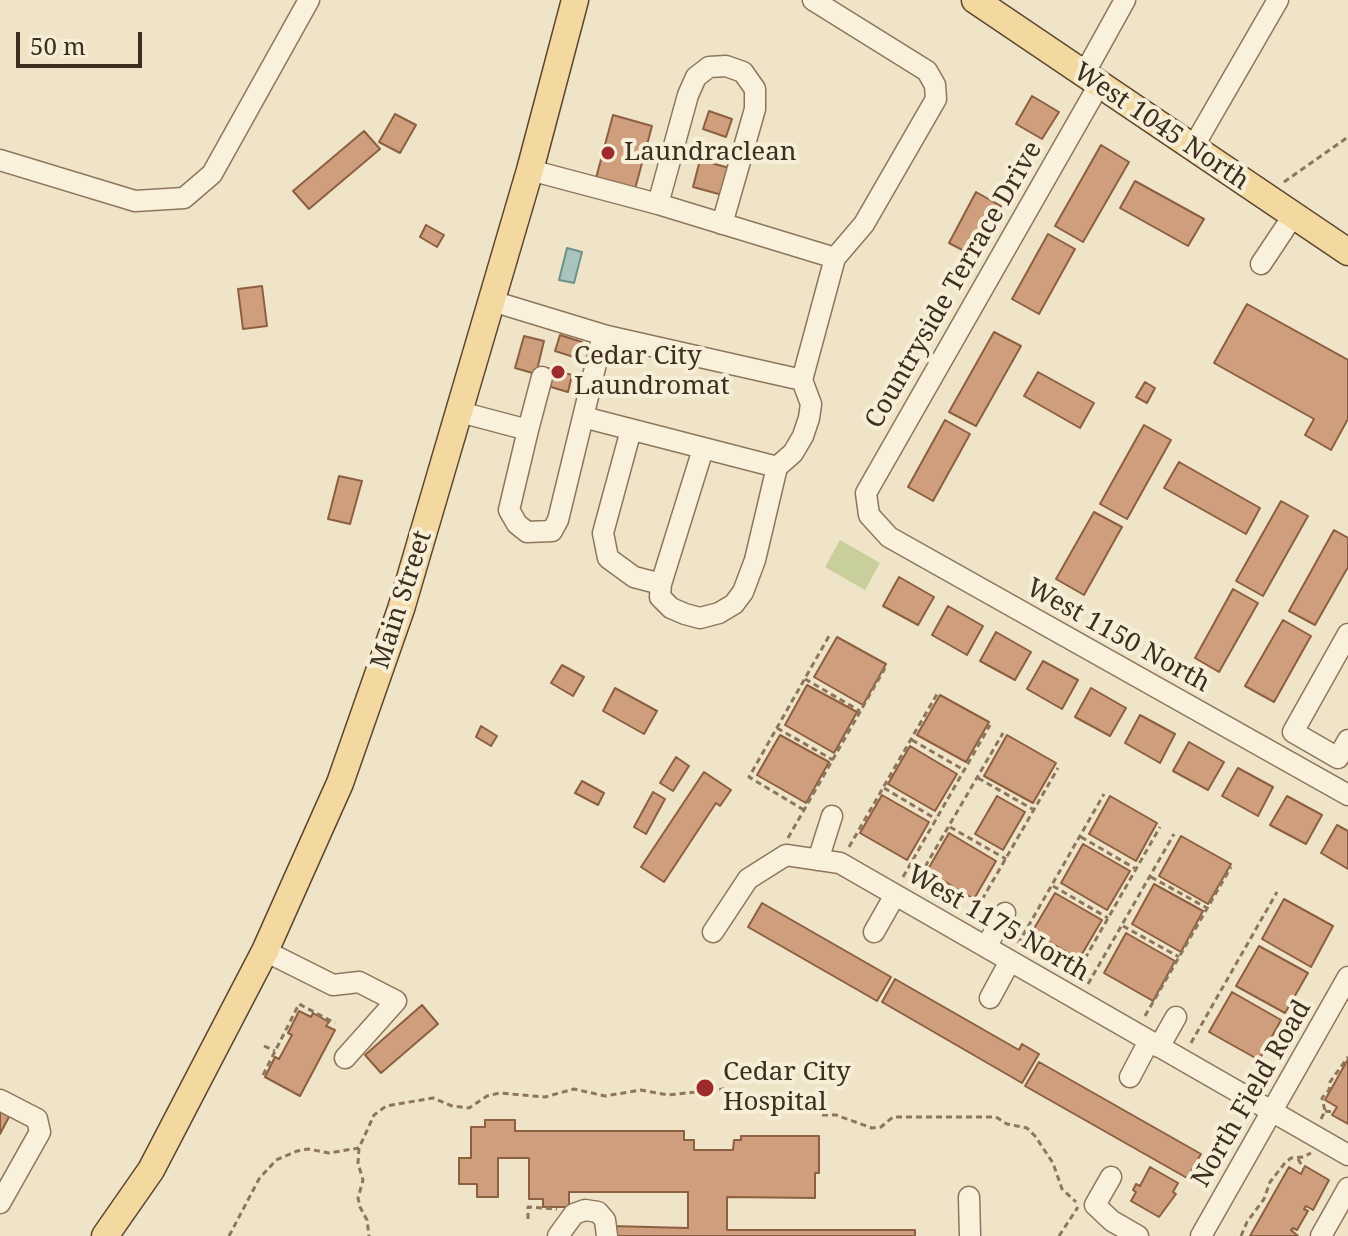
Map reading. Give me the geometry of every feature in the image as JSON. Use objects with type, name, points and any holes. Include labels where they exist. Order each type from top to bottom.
[{"type":"main road","name":"Main Street","points":[[105,1236],[151,1170],[265,951],[340,783],[401,609],[530,170],[575,0]]},
{"type":"main road","name":"West 1045 North","points":[[975,0],[1348,252]]},
{"type":"street","points":[[0,160],[135,201],[184,198],[212,174],[309,0]]},
{"type":"street","points":[[703,449],[661,584],[660,597],[671,608],[700,618],[719,613],[734,604],[743,592],[755,560],[777,467],[793,453],[809,418],[811,404],[802,380],[835,258],[864,224],[936,99],[935,85],[927,71],[813,0]]},
{"type":"street","name":"Countryside Terrace Drive","points":[[869,515],[866,493],[1092,79],[1125,0]]},
{"type":"street","points":[[1192,149],[1278,0]]},
{"type":"street","points":[[658,204],[696,77],[709,67],[726,66],[743,72],[755,89],[755,109],[722,224]]},
{"type":"street","points":[[530,170],[658,204],[835,258]]},
{"type":"street","points":[[1261,264],[1293,216]]},
{"type":"street","points":[[492,301],[603,335],[802,380]]},
{"type":"street","points":[[542,377],[509,510],[517,524],[527,532],[542,533],[552,531],[558,520],[603,335]]},
{"type":"street","points":[[460,412],[528,430]]},
{"type":"street","points":[[583,417],[777,467]]},
{"type":"street","points":[[631,430],[603,533],[605,545],[608,558],[634,577],[661,584]]},
{"type":"street","name":"West 1150 North","points":[[869,515],[889,537],[1348,795]]},
{"type":"street","points":[[1348,634],[1293,732],[1338,758],[1348,740]]},
{"type":"street","points":[[1299,767],[1313,743]]},
{"type":"street","points":[[818,860],[832,816]]},
{"type":"street","name":"West 1175 North","points":[[713,932],[748,879],[786,855],[840,863],[903,888],[986,947],[1013,954],[1154,1044],[1348,1155]]},
{"type":"street","points":[[874,932],[903,888]]},
{"type":"street","points":[[986,947],[1005,913]]},
{"type":"street","points":[[265,951],[333,985],[359,982],[396,1001],[345,1058]]},
{"type":"street","points":[[990,998],[1013,954]]},
{"type":"street","name":"North Field Road","points":[[1201,1236],[1348,977]]},
{"type":"street","points":[[1130,1077],[1176,1017]]},
{"type":"street","points":[[0,1100],[37,1119],[40,1132],[0,1203]]},
{"type":"street","points":[[1111,1177],[1095,1205],[1112,1221],[1138,1236]]},
{"type":"street","points":[[1321,1236],[1348,1188]]},
{"type":"street","points":[[969,1197],[970,1236]]},
{"type":"street","points":[[558,1236],[574,1214],[585,1210],[598,1212],[605,1220],[607,1236]]},
{"type":"path","points":[[1267,199],[1286,179],[1348,137]]},
{"type":"path","points":[[804,810],[749,777],[829,636]]},
{"type":"path","points":[[788,838],[885,668]]},
{"type":"path","points":[[805,679],[861,711]]},
{"type":"path","points":[[847,850],[937,694]]},
{"type":"path","points":[[903,888],[936,819],[990,725]]},
{"type":"path","points":[[777,728],[833,760]]},
{"type":"path","points":[[903,888],[949,826],[1003,733]]},
{"type":"path","points":[[911,739],[964,770]]},
{"type":"path","points":[[970,920],[1058,768]]},
{"type":"path","points":[[978,777],[1034,810]]},
{"type":"path","points":[[883,788],[936,819]]},
{"type":"path","points":[[1013,954],[1104,794]]},
{"type":"path","points":[[949,826],[1006,859]]},
{"type":"path","points":[[1073,979],[1160,827]]},
{"type":"path","points":[[1087,987],[1174,834]]},
{"type":"path","points":[[1080,836],[1136,869]]},
{"type":"path","points":[[1143,1020],[1231,867]]},
{"type":"path","points":[[1150,876],[1207,908]]},
{"type":"path","points":[[1052,885],[1108,918]]},
{"type":"path","points":[[1190,1046],[1277,892]]},
{"type":"path","points":[[1122,925],[1179,957]]},
{"type":"path","points":[[263,1075],[299,1004],[335,1023]]},
{"type":"path","points":[[264,1046],[275,1051]]},
{"type":"path","points":[[1319,1124],[1325,1111],[1322,1098],[1348,1057]]},
{"type":"path","points":[[369,1236],[367,1220],[358,1198],[363,1180],[358,1163],[359,1148],[374,1115],[386,1106],[433,1098],[452,1106],[469,1108],[487,1096],[500,1093],[545,1097],[574,1089],[605,1096],[641,1090],[668,1095],[723,1089],[770,1102],[792,1097],[822,1115],[836,1115],[872,1128],[881,1127],[893,1117],[996,1117],[1007,1124],[1027,1128],[1053,1163],[1062,1189],[1080,1204],[1059,1236]]},
{"type":"path","points":[[1325,1111],[1334,1112]]},
{"type":"path","points":[[229,1236],[259,1179],[276,1160],[308,1149],[329,1153],[359,1148]]},
{"type":"path","points":[[1241,1236],[1247,1222],[1261,1210],[1267,1187],[1276,1174],[1291,1158],[1308,1156],[1314,1148]]},
{"type":"path","points":[[1298,1157],[1299,1165],[1304,1169]]},
{"type":"path","points":[[1276,1174],[1283,1177]]},
{"type":"path","points":[[1267,1187],[1275,1191]]},
{"type":"path","points":[[528,1219],[528,1207],[561,1210]]},
{"type":"green space","points":[[840,540],[880,563],[865,590],[825,567]]},
{"type":"water","points":[[567,248],[582,252],[574,283],[559,280]]},
{"type":"building","points":[[1032,96],[1059,112],[1042,139],[1016,124]]},
{"type":"building","points":[[709,111],[732,119],[726,137],[703,129]]},
{"type":"building","points":[[395,114],[416,125],[400,153],[379,142]]},
{"type":"building","points":[[613,115],[652,126],[635,189],[596,178]]},
{"type":"building","points":[[364,131],[380,149],[309,209],[293,191]]},
{"type":"building","points":[[1101,145],[1129,162],[1083,242],[1055,226]]},
{"type":"building","points":[[700,160],[733,169],[726,196],[693,187]]},
{"type":"building","points":[[1135,181],[1204,219],[1188,246],[1120,208]]},
{"type":"building","points":[[976,192],[1001,206],[974,256],[949,243]]},
{"type":"building","points":[[426,225],[444,235],[437,247],[420,237]]},
{"type":"building","points":[[1048,234],[1075,249],[1039,314],[1012,299]]},
{"type":"building","points":[[262,286],[267,326],[243,329],[238,289]]},
{"type":"building","points":[[1247,304],[1348,360],[1348,419],[1331,450],[1305,435],[1314,419],[1214,363]]},
{"type":"building","points":[[994,332],[1021,346],[976,426],[949,412]]},
{"type":"building","points":[[560,335],[582,342],[577,358],[555,351]]},
{"type":"building","points":[[524,336],[544,341],[536,374],[515,368]]},
{"type":"building","points":[[548,368],[572,375],[568,392],[544,385]]},
{"type":"building","points":[[1038,372],[1094,403],[1080,428],[1024,396]]},
{"type":"building","points":[[1145,382],[1155,388],[1147,403],[1136,397]]},
{"type":"building","points":[[945,420],[970,434],[933,501],[908,487]]},
{"type":"building","points":[[1144,425],[1171,440],[1127,519],[1100,504]]},
{"type":"building","points":[[1179,462],[1260,508],[1246,534],[1164,488]]},
{"type":"building","points":[[339,476],[362,481],[350,524],[328,519]]},
{"type":"building","points":[[1281,501],[1308,516],[1263,596],[1236,581]]},
{"type":"building","points":[[1094,512],[1122,527],[1084,595],[1056,579]]},
{"type":"building","points":[[1334,530],[1348,538],[1348,567],[1315,625],[1289,611]]},
{"type":"building","points":[[899,577],[934,597],[918,625],[883,606]]},
{"type":"building","points":[[1233,589],[1258,603],[1219,672],[1195,658]]},
{"type":"building","points":[[948,606],[983,626],[967,655],[932,635]]},
{"type":"building","points":[[1283,620],[1311,636],[1274,702],[1245,686]]},
{"type":"building","points":[[996,632],[1031,652],[1015,680],[980,661]]},
{"type":"building","points":[[837,637],[886,664],[863,705],[814,677]]},
{"type":"building","points":[[1043,661],[1078,680],[1062,709],[1027,689]]},
{"type":"building","points":[[562,665],[584,677],[573,696],[551,683]]},
{"type":"building","points":[[807,685],[857,712],[834,753],[785,725]]},
{"type":"building","points":[[615,688],[657,711],[644,734],[603,711]]},
{"type":"building","points":[[1091,688],[1126,708],[1110,736],[1075,717]]},
{"type":"building","points":[[940,695],[989,722],[966,762],[917,735]]},
{"type":"building","points":[[1140,715],[1175,734],[1160,763],[1125,743]]},
{"type":"building","points":[[481,726],[497,736],[491,746],[476,737]]},
{"type":"building","points":[[780,735],[829,762],[806,803],[757,775]]},
{"type":"building","points":[[1007,735],[1056,763],[1033,803],[984,776]]},
{"type":"building","points":[[1189,742],[1224,762],[1208,790],[1173,771]]},
{"type":"building","points":[[910,746],[957,774],[935,811],[888,784]]},
{"type":"building","points":[[676,757],[689,766],[673,791],[660,783]]},
{"type":"building","points":[[1238,768],[1273,787],[1258,816],[1222,796]]},
{"type":"building","points":[[704,772],[731,790],[720,806],[716,803],[664,882],[641,867]]},
{"type":"building","points":[[582,781],[604,793],[598,805],[575,793]]},
{"type":"building","points":[[653,792],[665,799],[646,834],[634,827]]},
{"type":"building","points":[[882,795],[929,822],[907,860],[860,833]]},
{"type":"building","points":[[997,796],[1025,812],[1003,850],[975,834]]},
{"type":"building","points":[[1110,796],[1157,823],[1136,861],[1089,834]]},
{"type":"building","points":[[1287,796],[1322,815],[1306,844],[1270,825]]},
{"type":"building","points":[[1337,825],[1348,831],[1348,869],[1321,853]]},
{"type":"building","points":[[949,833],[996,861],[974,899],[927,871]]},
{"type":"building","points":[[1181,836],[1231,864],[1208,904],[1159,876]]},
{"type":"building","points":[[1083,844],[1130,871],[1107,910],[1061,883]]},
{"type":"building","points":[[1154,884],[1203,911],[1181,952],[1132,924]]},
{"type":"building","points":[[1055,893],[1102,920],[1079,959],[1032,932]]},
{"type":"building","points":[[1284,899],[1333,926],[1311,967],[1262,939]]},
{"type":"building","points":[[762,903],[891,977],[877,1001],[748,927]]},
{"type":"building","points":[[1126,933],[1175,961],[1153,1001],[1104,973]]},
{"type":"building","points":[[1259,946],[1308,973],[1285,1013],[1236,986]]},
{"type":"building","points":[[895,979],[1019,1050],[1022,1044],[1039,1054],[1022,1083],[882,1002]]},
{"type":"building","points":[[1232,992],[1281,1020],[1259,1060],[1209,1032]]},
{"type":"building","points":[[422,1005],[438,1024],[381,1073],[365,1055]]},
{"type":"building","points":[[299,1011],[311,1017],[313,1013],[329,1022],[326,1026],[335,1030],[300,1096],[265,1077],[275,1057],[279,1059],[292,1035],[288,1033]]},
{"type":"building","points":[[1348,1059],[1348,1124],[1332,1115],[1337,1107],[1325,1100]]},
{"type":"building","points":[[1039,1062],[1201,1154],[1187,1178],[1025,1086]]},
{"type":"building","points":[[0,1110],[10,1115],[0,1134]]},
{"type":"building","points":[[485,1120],[515,1120],[515,1131],[684,1131],[684,1140],[694,1140],[694,1150],[733,1150],[734,1140],[741,1140],[741,1136],[819,1136],[815,1198],[727,1197],[727,1230],[915,1230],[915,1236],[611,1236],[611,1226],[688,1228],[688,1192],[569,1192],[569,1207],[543,1207],[543,1199],[529,1199],[529,1158],[498,1158],[498,1197],[477,1197],[477,1184],[459,1184],[459,1158],[471,1158],[471,1127],[485,1127]]},
{"type":"building","points":[[1305,1166],[1329,1180],[1313,1210],[1306,1206],[1304,1209],[1308,1211],[1297,1230],[1291,1230],[1298,1236],[1250,1236],[1289,1167],[1301,1174]]},
{"type":"building","points":[[1150,1167],[1178,1183],[1173,1192],[1176,1194],[1159,1217],[1131,1201],[1136,1184],[1140,1186]]},
{"type":"place","name":"Laundraclean","points":[[608,153]]},
{"type":"place","name":"Cedar City Laundromat","points":[[558,372]]},
{"type":"place","name":"Cedar City Hospital","points":[[705,1088]]}]
